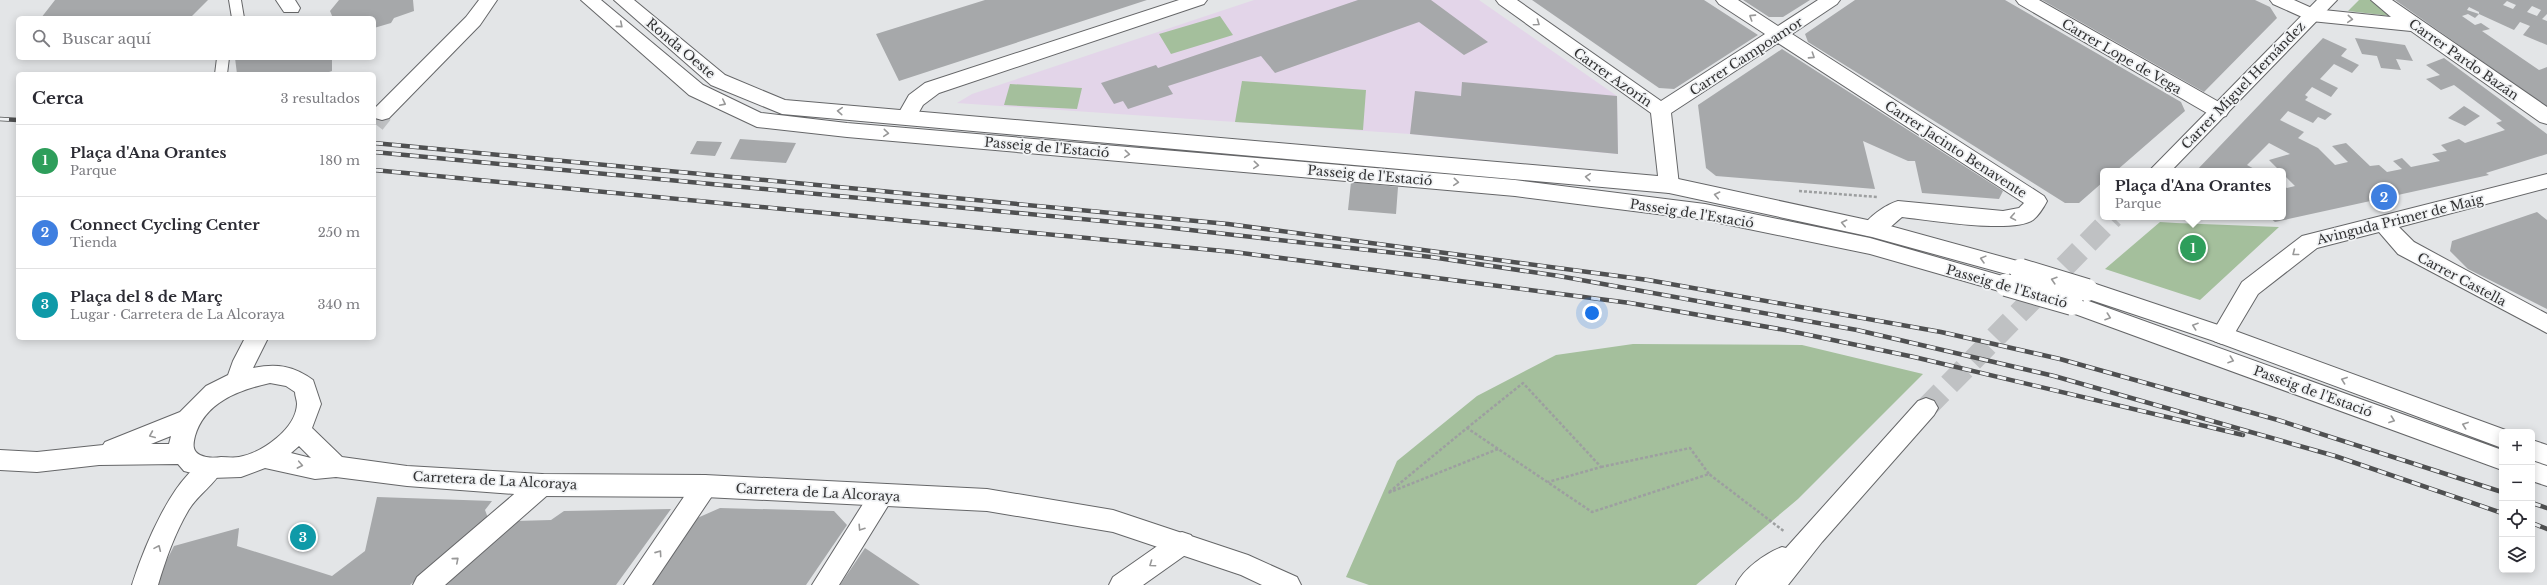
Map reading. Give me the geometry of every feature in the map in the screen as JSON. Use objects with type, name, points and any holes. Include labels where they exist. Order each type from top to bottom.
[{"type":"street","points":[[382,113],[473,21],[488,0]]},
{"type":"street","points":[[473,21],[503,0]]},
{"type":"street","name":"Ronda Oeste","points":[[590,0],[696,90],[757,120],[847,130]]},
{"type":"street","name":"Ronda Oeste","points":[[623,0],[718,80],[782,107],[906,116]]},
{"type":"street","points":[[906,116],[916,100],[932,88],[1198,0]]},
{"type":"street","name":"Carrer Azorín","points":[[1505,0],[1661,110],[1669,185]]},
{"type":"street","name":"Carrer Jacinto Benavente","points":[[1725,0],[2037,201],[2025,215],[2003,219],[1898,209],[1872,229]]},
{"type":"street","name":"Carrer Campoamor","points":[[1661,110],[1831,0]]},
{"type":"street","name":"Carrer Lope de Vega","points":[[2025,0],[2219,111]]},
{"type":"street","points":[[2280,0],[2311,15],[2415,25]]},
{"type":"street","name":"Carrer Miguel Hernández","points":[[2162,168],[2311,15],[2328,0]]},
{"type":"street","name":"Carrer Pardo Bazán","points":[[2380,0],[2547,117]]},
{"type":"street","name":"Passeig de l'Estació","points":[[906,116],[1669,185],[1872,229],[2021,270],[2079,297],[2499,459]]},
{"type":"street","name":"Passeig de l'Estació","points":[[847,130],[1515,188],[1705,212],[1870,246],[2006,285],[2079,297],[2222,335],[2499,437]]},
{"type":"street","name":"Avinguda Primer de Maig","points":[[2222,335],[2250,288],[2310,242],[2547,182]]},
{"type":"street","name":"Carrer Castella","points":[[2384,224],[2406,248],[2547,324]]},
{"type":"street","points":[[238,381],[244,361],[256,340],[267,357],[270,374]]},
{"type":"street","points":[[99,455],[188,419],[214,393],[238,381],[270,374],[291,377],[305,387],[309,404],[299,431],[264,458],[241,467],[211,468],[193,464],[184,454],[181,443],[188,419]]},
{"type":"street","points":[[1772,585],[1806,539],[1926,408]]},
{"type":"street","points":[[299,431],[336,468]]},
{"type":"street","points":[[2535,451],[2547,455]]},
{"type":"street","points":[[0,460],[37,462],[99,455],[184,454]]},
{"type":"street","name":"Carretera de La Alcoraya","points":[[264,458],[316,469],[336,468],[407,476],[542,485],[705,486],[882,496],[987,500],[1113,521],[1248,566],[1288,585]]},
{"type":"street","points":[[145,585],[150,568],[179,503],[211,468]]},
{"type":"street","points":[[2535,472],[2547,476]]},
{"type":"street","points":[[426,585],[542,485]]},
{"type":"street","points":[[637,585],[705,486]]},
{"type":"street","points":[[825,585],[882,496]]},
{"type":"street","points":[[1749,585],[1806,539]]},
{"type":"street","points":[[1122,585],[1182,543]]},
{"type":"lane","points":[[235,0],[238,16]]},
{"type":"lane","points":[[221,72],[223,60]]},
{"type":"path","points":[[1498,449],[1388,493],[1523,383],[1601,467]]},
{"type":"path","points":[[1467,428],[1592,512],[1709,474]]},
{"type":"path","points":[[1548,482],[1601,467],[1690,448],[1709,474],[1806,539]]},
{"type":"shaded area","points":[[1254,0],[1479,0],[1617,96],[1618,154],[1410,134],[957,103],[972,94]]},
{"type":"green space","points":[[2359,0],[2370,0],[2391,16],[2348,11]]},
{"type":"green space","points":[[1220,16],[1233,35],[1171,54],[1159,34]]},
{"type":"green space","points":[[1242,81],[1366,90],[1363,130],[1235,122]]},
{"type":"green space","points":[[1010,84],[1082,88],[1077,109],[1004,105]]},
{"type":"green space","points":[[2160,222],[2279,227],[2200,300],[2105,269]]},
{"type":"green space","points":[[1633,344],[1802,345],[1923,374],[1798,499],[1696,585],[1369,585],[1346,577],[1397,461],[1477,396],[1556,355]]},
{"type":"building","points":[[55,0],[208,0],[192,16],[43,16]]},
{"type":"building","points":[[339,0],[413,0],[414,11],[394,18],[391,23],[376,27],[376,16],[332,16],[330,11]]},
{"type":"building","points":[[985,0],[1147,0],[899,81],[876,34]]},
{"type":"building","points":[[1358,0],[1431,0],[1488,42],[1464,55],[1419,22],[1275,73],[1261,56],[1168,86],[1173,94],[1128,109],[1123,101],[1114,104],[1101,83],[1156,65],[1158,68]]},
{"type":"building","points":[[1532,0],[1704,0],[1758,35],[1674,89],[1659,88]]},
{"type":"building","points":[[1743,0],[1810,0],[1783,17],[1769,17]]},
{"type":"building","points":[[1855,0],[2005,0],[2181,102],[2185,111],[2119,168],[2100,168],[2100,185],[2079,203],[2065,203],[1808,42],[1805,34]]},
{"type":"building","points":[[2042,0],[2255,0],[2270,7],[2277,18],[2204,92]]},
{"type":"building","points":[[2395,0],[2547,0],[2547,14],[2542,19],[2547,21],[2547,45],[2523,35],[2530,26],[2520,22],[2514,30],[2479,14],[2475,18],[2468,14],[2462,16],[2475,25],[2481,23],[2490,29],[2482,31],[2539,70],[2547,67],[2547,107]],"holes":[[[2507,1],[2516,5],[2513,9],[2503,5]],[[2532,6],[2541,10],[2537,16],[2527,12]],[[2469,7],[2479,12],[2479,14],[2467,10]]]},
{"type":"building","points":[[2323,38],[2347,49],[2341,56],[2359,65],[2352,73],[2334,64],[2320,79],[2338,88],[2331,97],[2312,87],[2305,95],[2308,97],[2305,100],[2332,114],[2325,120],[2318,117],[2313,123],[2288,111],[2280,120],[2304,132],[2298,138],[2318,148],[2335,165],[2348,162],[2332,146],[2346,143],[2370,166],[2379,165],[2387,172],[2402,169],[2393,161],[2402,158],[2411,167],[2440,161],[2432,154],[2447,151],[2441,145],[2459,139],[2465,143],[2505,130],[2496,123],[2502,121],[2454,85],[2441,90],[2426,79],[2440,75],[2426,65],[2444,58],[2547,134],[2547,154],[2486,173],[2489,175],[2286,220],[2286,188],[2295,186],[2286,177],[2286,168],[2277,168],[2269,160],[2290,154],[2269,143],[2247,165],[2252,168],[2199,168]]},
{"type":"building","points":[[2355,38],[2405,45],[2413,61],[2396,59],[2401,70],[2381,68],[2377,56],[2362,54]]},
{"type":"building","points":[[1782,49],[2003,191],[1999,199],[1922,193],[1915,161],[1908,161],[1863,141],[1875,189],[1716,176],[1706,168],[1698,105]]},
{"type":"building","points":[[235,60],[332,60],[332,71],[329,72],[237,72]]},
{"type":"building","points":[[1462,82],[1617,96],[1618,154],[1410,134],[1415,91],[1461,96]]},
{"type":"building","points":[[2464,106],[2480,116],[2465,126],[2448,118]]},
{"type":"building","points":[[740,139],[796,143],[786,163],[730,159]]},
{"type":"building","points":[[697,141],[722,142],[715,156],[690,154]]},
{"type":"building","points":[[1351,182],[1398,187],[1396,214],[1348,210]]},
{"type":"building","points":[[2537,212],[2547,220],[2547,309],[2468,269],[2450,251],[2452,241]]},
{"type":"building","points":[[2273,220],[2284,220],[2275,222]]},
{"type":"building","points":[[377,497],[492,501],[485,510],[488,518],[410,585],[154,585],[174,546],[239,528],[237,546],[332,576],[365,551]]},
{"type":"building","points":[[720,508],[834,511],[847,525],[806,585],[645,585],[695,519]]},
{"type":"building","points":[[671,509],[616,585],[438,585],[515,521],[551,520],[564,511]]},
{"type":"building","points":[[865,548],[920,585],[840,585]]},
{"type":"tunnel","points":[[376,120],[382,113]]},
{"type":"tunnel","points":[[1926,408],[2110,220]]},
{"type":"railway","points":[[0,119],[16,120]]},
{"type":"railway","points":[[376,143],[1228,224],[1648,280],[1941,332],[2060,359],[2278,420],[2499,491]]},
{"type":"railway","points":[[376,152],[1155,226],[1431,257],[1559,276],[1857,330],[2054,376],[2335,456],[2499,512]]},
{"type":"railway","points":[[376,170],[1234,252],[1630,303],[1785,330],[1914,357],[2243,435]]},
{"type":"railway","points":[[2535,504],[2547,508]]},
{"type":"railway","points":[[2535,524],[2547,529]]},
{"type":"place","name":"Connect Cycling Center","points":[[2384,197]]},
{"type":"place","name":"Plaça d'Ana Orantes","points":[[2193,248]]},
{"type":"place","name":"Plaça del 8 de Març","points":[[303,537]]}]
